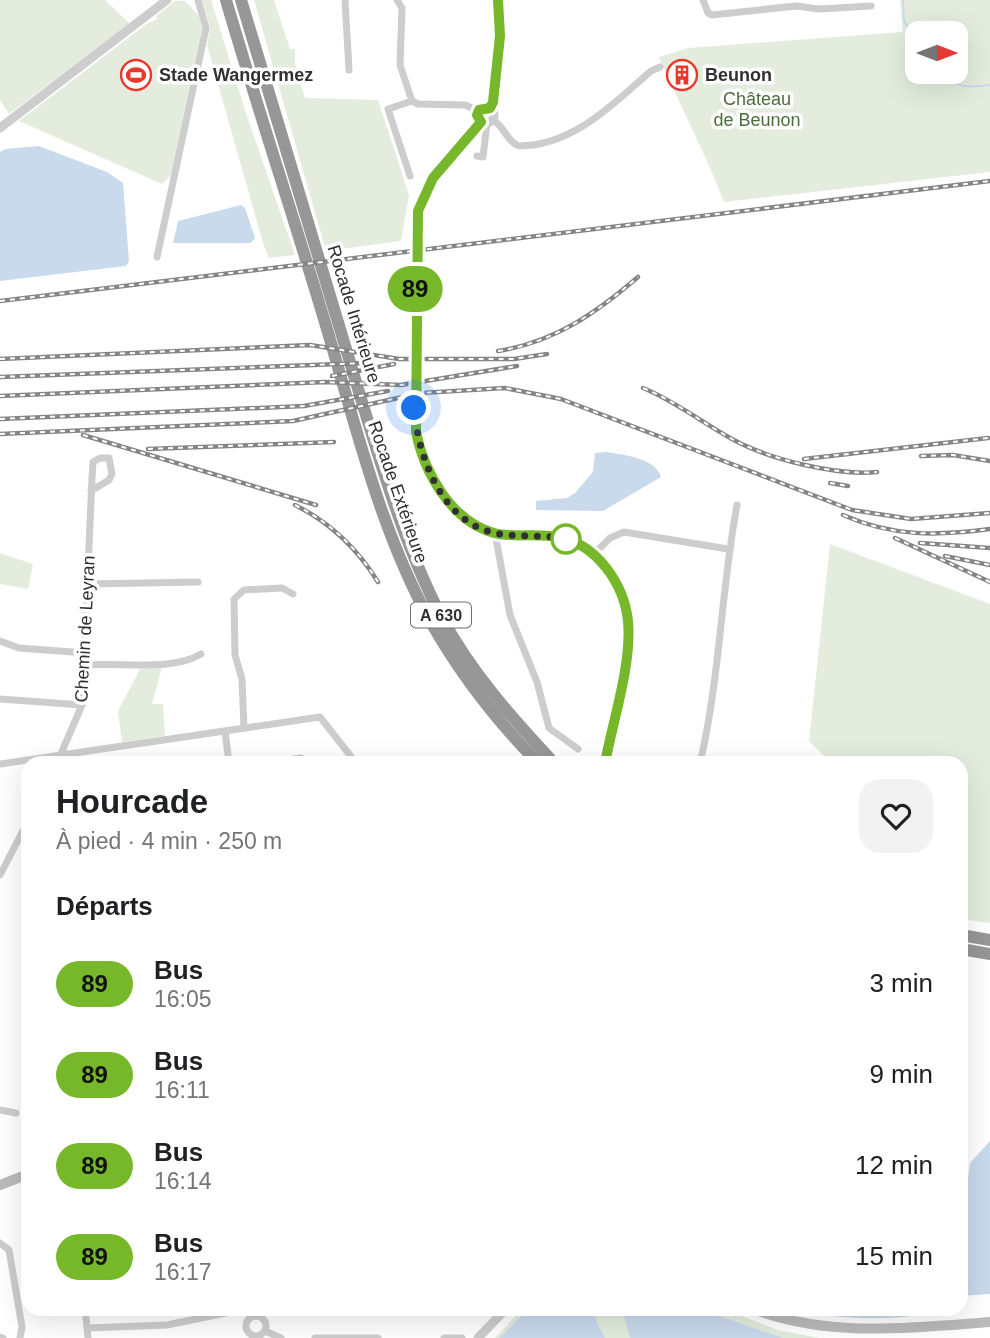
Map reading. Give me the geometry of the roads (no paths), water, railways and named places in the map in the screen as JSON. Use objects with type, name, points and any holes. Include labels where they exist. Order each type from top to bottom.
[{"type":"highway","name":"Rocade Intérieure","points":[[241,0],[318,279],[368,441],[419,570],[442,618],[477,673],[548,756]]},
{"type":"highway","name":"A 630","points":[[224,3],[308,244]]},
{"type":"highway","name":"Rocade Extérieure","points":[[368,441],[408,575],[432,624],[496,718],[531,756]]},
{"type":"highway","points":[[968,936],[990,940]]},
{"type":"highway","points":[[968,950],[990,954]]},
{"type":"main road","points":[[0,1185],[21,1177]]},
{"type":"main road","points":[[775,1316],[791,1321],[869,1331],[990,1322]]},
{"type":"street","points":[[0,128],[166,0]]},
{"type":"street","points":[[157,257],[206,27],[198,0]]},
{"type":"street","points":[[345,0],[349,70]]},
{"type":"street","points":[[397,0],[402,8],[401,67],[412,102]]},
{"type":"street","points":[[490,108],[494,99],[500,36],[498,0]]},
{"type":"street","points":[[703,0],[708,13],[712,15],[796,6],[819,9],[871,6]]},
{"type":"street","points":[[411,176],[388,109],[412,102],[465,106],[479,111],[487,122],[504,128],[511,142],[519,146],[568,135],[585,127],[650,71],[660,67]]},
{"type":"street","points":[[479,111],[484,107],[490,108],[494,113],[426,190],[418,211],[415,243],[414,408],[419,449],[433,481],[472,523],[495,533],[558,537],[594,554],[612,575],[625,601],[628,644],[606,756]]},
{"type":"street","points":[[477,156],[483,157],[487,122]]},
{"type":"street","name":"Chemin de Leyran","points":[[61,754],[82,705],[86,665],[88,584],[93,462],[100,458],[109,458],[112,474],[92,491]]},
{"type":"street","points":[[701,756],[720,657],[729,550],[737,505]]},
{"type":"street","points":[[594,554],[610,538],[624,532],[729,550]]},
{"type":"street","points":[[495,533],[510,615],[537,682],[550,728],[578,748]]},
{"type":"street","points":[[88,584],[198,582]]},
{"type":"street","points":[[244,728],[242,678],[235,655],[234,599],[243,590],[282,588],[293,594]]},
{"type":"street","points":[[0,641],[19,648],[86,653]]},
{"type":"street","points":[[86,665],[122,662],[144,666],[192,660],[201,654]]},
{"type":"street","points":[[0,699],[82,705]]},
{"type":"street","points":[[49,756],[320,717],[351,756]]},
{"type":"street","points":[[225,731],[228,756]]},
{"type":"street","points":[[0,764],[21,761]]},
{"type":"street","points":[[0,875],[21,835]]},
{"type":"street","points":[[0,1110],[16,1113]]},
{"type":"street","points":[[0,1243],[9,1251],[22,1327],[20,1338]]},
{"type":"street","points":[[86,1316],[88,1338]]},
{"type":"street","points":[[88,1328],[167,1325],[211,1316]]},
{"type":"street","points":[[252,1316],[247,1320],[246,1336],[257,1337],[265,1331]]},
{"type":"street","points":[[260,1316],[265,1321],[265,1331]]},
{"type":"street","points":[[478,1338],[499,1316]]},
{"type":"street","points":[[265,1331],[281,1338]]},
{"type":"street","points":[[315,1338],[378,1338]]},
{"type":"street","points":[[444,1338],[462,1338]]},
{"type":"water","points":[[39,146],[107,172],[123,183],[129,261],[126,266],[0,281],[0,152],[5,149]]},
{"type":"water","points":[[241,205],[245,208],[255,238],[251,243],[173,243],[178,221]]},
{"type":"water","points":[[607,452],[646,462],[658,471],[661,477],[603,511],[536,510],[536,501],[567,498],[575,493],[593,472],[595,453]]},
{"type":"water","points":[[990,1141],[990,1294],[968,1296],[968,1179],[970,1163]]},
{"type":"water","points":[[522,1316],[596,1316],[605,1338],[499,1338]]},
{"type":"water","points":[[624,1316],[719,1316],[783,1338],[630,1338]]},
{"type":"water","points":[[838,1316],[911,1316],[885,1318]]},
{"type":"waterway","points":[[903,0],[905,22]]},
{"type":"waterway","points":[[958,84],[990,85]]},
{"type":"railway","points":[[0,301],[990,181]]},
{"type":"railway","points":[[498,351],[538,341],[574,324],[638,277]]},
{"type":"railway","points":[[0,359],[310,345],[399,359],[514,359],[547,354]]},
{"type":"railway","points":[[0,377],[365,363]]},
{"type":"railway","points":[[332,376],[394,364]]},
{"type":"railway","points":[[0,396],[325,382],[401,385],[517,366]]},
{"type":"railway","points":[[0,434],[293,421],[421,393],[505,388],[561,399],[852,510],[911,519],[990,513]]},
{"type":"railway","points":[[643,388],[732,439],[764,453],[823,469],[877,472]]},
{"type":"railway","points":[[0,419],[304,406],[388,391]]},
{"type":"railway","points":[[83,435],[316,505]]},
{"type":"railway","points":[[804,459],[988,438]]},
{"type":"railway","points":[[148,449],[334,442]]},
{"type":"railway","points":[[921,456],[953,455],[990,461]]},
{"type":"railway","points":[[830,483],[848,486]]},
{"type":"railway","points":[[295,505],[342,538],[378,582]]},
{"type":"railway","points":[[843,515],[880,527],[915,533],[990,529]]},
{"type":"railway","points":[[895,538],[990,582]]},
{"type":"railway","points":[[920,543],[990,548]]},
{"type":"railway","points":[[945,556],[990,565]]},
{"type":"place","name":"Stade Wangermez","points":[[136,75]]},
{"type":"place","name":"Beunon","points":[[682,75]]},
{"type":"park label","name":"Château de Beunon","points":[[757,109]]}]
